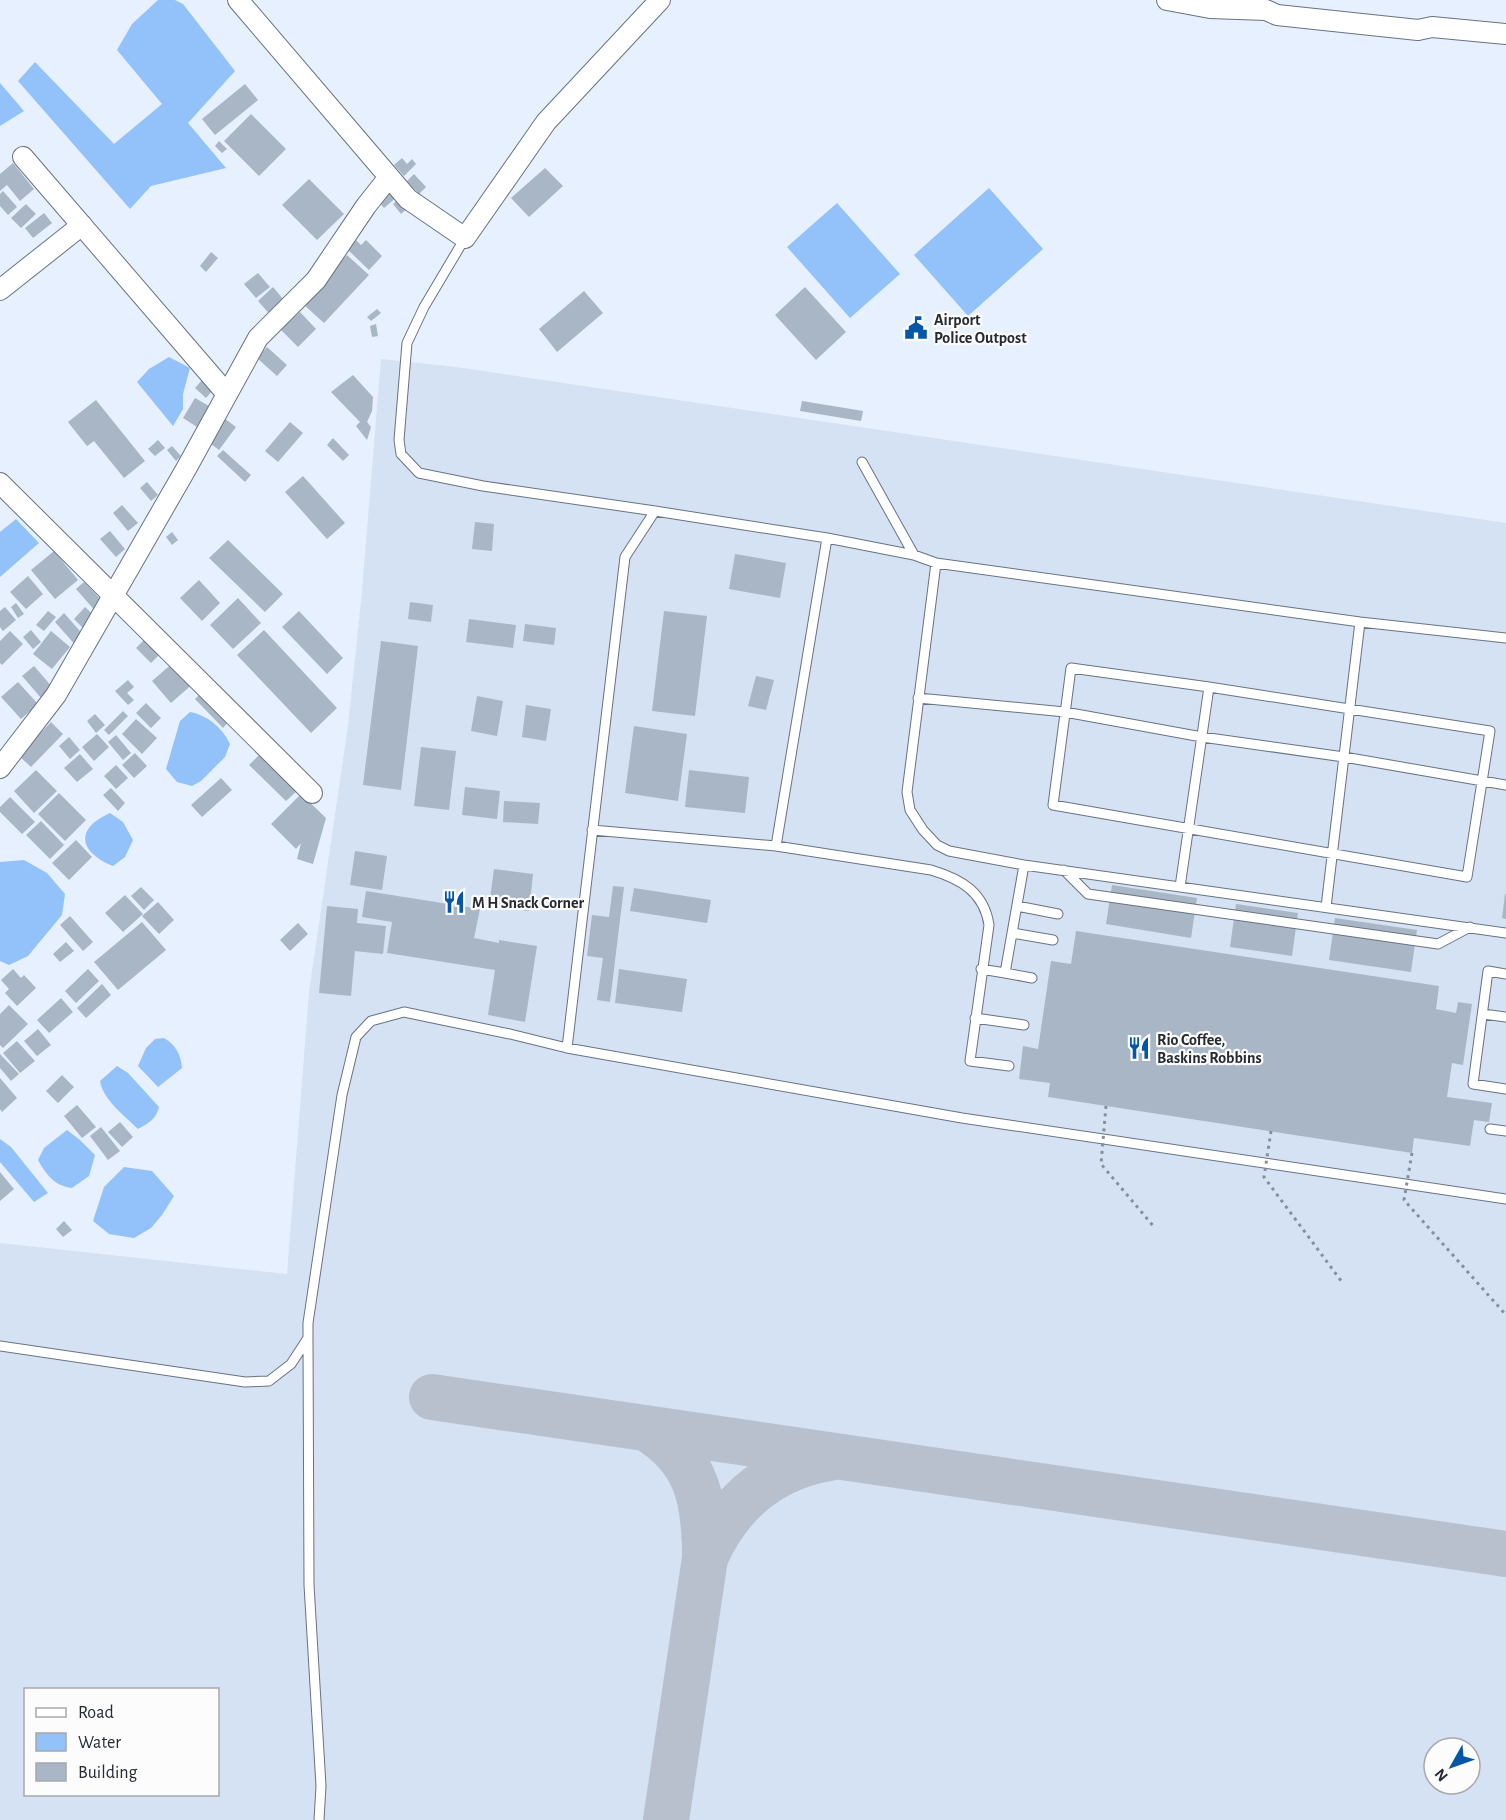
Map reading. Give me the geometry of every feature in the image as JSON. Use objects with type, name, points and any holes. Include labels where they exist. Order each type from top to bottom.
[{"type":"street","points":[[238,0],[408,199],[465,238],[546,122],[660,0]]},
{"type":"street","points":[[1167,0],[1210,8],[1266,10],[1277,15],[1418,30],[1432,27],[1506,34]]},
{"type":"street","points":[[23,158],[227,394]]},
{"type":"street","points":[[0,768],[56,694],[258,338],[316,280],[366,206],[389,177]]},
{"type":"street","points":[[0,290],[82,225]]},
{"type":"street","points":[[0,483],[312,793]]},
{"type":"lane","points":[[465,238],[424,307],[407,343],[399,440],[401,454],[419,473],[483,486],[827,538],[914,555],[936,563],[1360,622],[1506,638]]},
{"type":"lane","points":[[862,462],[914,555]]},
{"type":"lane","points":[[567,1048],[624,557],[655,511]]},
{"type":"lane","points":[[776,846],[827,538]]},
{"type":"lane","points":[[936,563],[907,792],[910,810],[923,830],[937,845],[949,851],[1024,865],[1506,933]]},
{"type":"lane","points":[[1326,907],[1360,622]]},
{"type":"lane","points":[[1071,668],[1350,710],[1490,731],[1467,877],[1053,805],[1071,668]]},
{"type":"lane","points":[[1180,887],[1209,687]]},
{"type":"lane","points":[[918,698],[1065,712],[1202,737],[1344,757],[1506,785]]},
{"type":"lane","points":[[592,830],[776,846],[931,870],[951,876],[967,887],[987,909],[989,925],[981,969],[970,1061],[1010,1066]]},
{"type":"lane","points":[[1005,973],[1024,865]]},
{"type":"lane","points":[[1064,870],[1088,894],[1438,944],[1470,927]]},
{"type":"lane","points":[[1017,906],[1058,914]]},
{"type":"lane","points":[[1012,933],[1053,940]]},
{"type":"lane","points":[[981,969],[1032,978]]},
{"type":"lane","points":[[1506,974],[1488,971],[1473,1084],[1506,1089]]},
{"type":"lane","points":[[319,1820],[321,1786],[309,1584],[308,1323],[342,1095],[356,1037],[370,1021],[404,1012],[567,1048],[962,1118],[1506,1199]]},
{"type":"lane","points":[[1483,1014],[1506,1017]]},
{"type":"lane","points":[[975,1018],[1024,1025]]},
{"type":"lane","points":[[1490,1129],[1506,1131]]},
{"type":"lane","points":[[0,1346],[244,1382],[269,1381],[291,1365],[308,1338]]},
{"type":"path","points":[[1106,1106],[1101,1164],[1155,1228]]},
{"type":"path","points":[[1271,1131],[1264,1177],[1341,1282]]},
{"type":"path","points":[[1412,1153],[1404,1200],[1506,1315]]},
{"type":"shaded area","points":[[381,359],[456,367],[1506,523],[1506,1820],[0,1820],[0,1243],[287,1274],[309,992],[348,726],[362,591]]},
{"type":"water","points":[[158,0],[175,0],[183,4],[235,71],[188,123],[226,168],[151,186],[130,209],[18,81],[35,62],[114,144],[162,104],[117,50],[132,24]]},
{"type":"water","points":[[0,83],[24,111],[0,126]]},
{"type":"water","points":[[989,188],[1043,249],[968,316],[914,255]]},
{"type":"water","points":[[837,203],[900,274],[850,318],[787,247]]},
{"type":"water","points":[[169,357],[190,368],[183,394],[183,409],[173,426],[137,382],[149,369]]},
{"type":"water","points":[[16,519],[39,543],[0,577],[0,532]]},
{"type":"water","points":[[190,712],[213,723],[223,732],[230,744],[225,757],[201,781],[192,786],[177,782],[166,769],[180,721]]},
{"type":"water","points":[[110,813],[123,822],[133,840],[125,857],[113,866],[93,854],[85,840],[90,826]]},
{"type":"water","points":[[24,860],[47,873],[65,894],[62,915],[28,956],[9,965],[0,961],[0,862]]},
{"type":"water","points":[[164,1038],[177,1051],[182,1068],[158,1087],[138,1066],[146,1048],[155,1039]]},
{"type":"water","points":[[117,1066],[128,1073],[159,1107],[152,1120],[138,1129],[115,1107],[102,1088],[100,1081]]},
{"type":"water","points":[[67,1130],[95,1155],[89,1176],[72,1188],[55,1182],[38,1160],[44,1148]]},
{"type":"water","points":[[0,1139],[11,1147],[48,1193],[34,1202],[0,1162]]},
{"type":"water","points":[[124,1167],[152,1171],[174,1196],[151,1228],[134,1238],[109,1234],[93,1221],[104,1187]]},
{"type":"building","points":[[245,84],[258,100],[215,135],[202,119]]},
{"type":"building","points":[[251,114],[286,149],[259,176],[224,141]]},
{"type":"building","points":[[219,141],[227,149],[222,153],[215,146]]},
{"type":"building","points":[[402,158],[407,164],[412,159],[416,164],[404,176],[394,165]]},
{"type":"building","points":[[13,163],[34,189],[20,201],[7,185],[0,191],[0,174]]},
{"type":"building","points":[[545,168],[563,186],[529,217],[511,198]]},
{"type":"building","points":[[414,174],[426,187],[419,194],[407,181]]},
{"type":"building","points":[[309,179],[344,214],[317,240],[282,205]]},
{"type":"building","points":[[389,186],[398,196],[384,208],[375,198]]},
{"type":"building","points":[[3,191],[17,207],[8,215],[0,206],[0,194]]},
{"type":"building","points":[[401,197],[409,207],[401,214],[393,204]]},
{"type":"building","points":[[26,204],[36,214],[21,228],[11,218]]},
{"type":"building","points":[[44,213],[52,223],[33,238],[25,228]]},
{"type":"building","points":[[355,239],[361,245],[366,240],[382,256],[369,270],[346,248]]},
{"type":"building","points":[[211,252],[218,258],[206,272],[200,266]]},
{"type":"building","points":[[347,255],[369,275],[324,323],[302,303]]},
{"type":"building","points":[[258,273],[270,287],[256,298],[244,284]]},
{"type":"building","points":[[273,287],[288,305],[273,318],[258,301]]},
{"type":"building","points":[[805,287],[846,332],[816,360],[775,315]]},
{"type":"building","points":[[584,291],[603,313],[557,352],[539,329]]},
{"type":"building","points":[[377,309],[381,313],[371,321],[367,317]]},
{"type":"building","points":[[300,312],[316,329],[298,347],[281,330]]},
{"type":"building","points":[[376,324],[378,336],[372,337],[370,326]]},
{"type":"building","points":[[267,347],[287,365],[277,376],[257,358]]},
{"type":"building","points":[[353,375],[373,397],[372,411],[367,422],[371,427],[367,440],[356,426],[360,422],[331,392]]},
{"type":"building","points":[[202,380],[213,390],[206,398],[195,388]]},
{"type":"building","points":[[195,398],[209,406],[197,427],[183,418]]},
{"type":"building","points":[[96,400],[145,461],[124,478],[94,441],[87,446],[68,422]]},
{"type":"building","points":[[802,401],[863,411],[861,421],[800,411]]},
{"type":"building","points":[[224,418],[236,427],[219,450],[207,441]]},
{"type":"building","points":[[290,422],[303,433],[278,462],[265,451]]},
{"type":"building","points":[[333,438],[349,455],[343,461],[327,445]]},
{"type":"building","points":[[158,440],[165,448],[155,456],[148,449]]},
{"type":"building","points":[[172,446],[181,456],[176,461],[167,450]]},
{"type":"building","points":[[223,450],[251,475],[245,482],[217,456]]},
{"type":"building","points":[[303,476],[345,523],[327,539],[285,492]]},
{"type":"building","points":[[147,482],[158,495],[151,501],[140,488]]},
{"type":"building","points":[[122,505],[138,523],[128,531],[113,513]]},
{"type":"building","points":[[475,522],[494,524],[492,551],[472,549]]},
{"type":"building","points":[[110,531],[125,549],[116,557],[100,539]]},
{"type":"building","points":[[172,532],[178,540],[172,545],[166,537]]},
{"type":"building","points":[[228,540],[283,594],[265,612],[209,558]]},
{"type":"building","points":[[54,551],[78,580],[55,599],[31,570]]},
{"type":"building","points":[[735,554],[786,563],[780,598],[729,589]]},
{"type":"building","points":[[28,576],[43,594],[26,609],[10,592]]},
{"type":"building","points":[[199,580],[220,603],[202,621],[180,598]]},
{"type":"building","points":[[84,582],[106,605],[97,613],[76,589]]},
{"type":"building","points":[[238,598],[261,623],[233,649],[210,625]]},
{"type":"building","points":[[410,602],[433,605],[431,622],[408,619]]},
{"type":"building","points":[[16,603],[24,614],[18,618],[11,607]]},
{"type":"building","points":[[5,607],[16,620],[3,631],[0,627],[0,611]]},
{"type":"building","points":[[85,607],[98,619],[87,632],[74,619]]},
{"type":"building","points":[[48,611],[56,617],[44,631],[36,625]]},
{"type":"building","points":[[299,611],[343,658],[327,674],[282,627]]},
{"type":"building","points":[[664,611],[707,616],[695,716],[652,711]]},
{"type":"building","points":[[64,613],[87,639],[78,648],[55,622]]},
{"type":"building","points":[[469,619],[516,625],[513,648],[466,642]]},
{"type":"building","points":[[525,624],[556,628],[554,645],[523,641]]},
{"type":"building","points":[[31,630],[41,642],[33,649],[23,637]]},
{"type":"building","points":[[264,630],[337,708],[311,733],[237,655]]},
{"type":"building","points":[[10,631],[23,644],[2,665],[0,663],[0,641]]},
{"type":"building","points":[[51,631],[70,647],[52,669],[33,654]]},
{"type":"building","points":[[146,638],[161,653],[151,663],[136,648]]},
{"type":"building","points":[[381,641],[418,646],[401,790],[363,785]]},
{"type":"building","points":[[175,661],[195,682],[171,703],[152,681]]},
{"type":"building","points":[[34,666],[54,689],[42,699],[22,676]]},
{"type":"building","points":[[756,676],[774,680],[766,710],[748,706]]},
{"type":"building","points":[[128,680],[134,687],[127,693],[134,700],[128,705],[115,691]]},
{"type":"building","points":[[18,682],[38,704],[21,719],[1,697]]},
{"type":"building","points":[[203,691],[231,719],[223,728],[195,699]]},
{"type":"building","points":[[477,696],[503,701],[497,736],[471,731]]},
{"type":"building","points":[[146,703],[161,718],[151,728],[136,713]]},
{"type":"building","points":[[526,705],[551,709],[546,741],[522,737]]},
{"type":"building","points":[[123,711],[128,716],[109,735],[104,730]]},
{"type":"building","points":[[95,714],[105,725],[96,733],[87,721]]},
{"type":"building","points":[[136,719],[157,738],[142,754],[122,734]]},
{"type":"building","points":[[51,722],[63,734],[31,767],[19,756]]},
{"type":"building","points":[[634,726],[687,734],[678,801],[625,793]]},
{"type":"building","points":[[97,734],[109,747],[94,761],[82,747]]},
{"type":"building","points":[[116,735],[131,753],[123,760],[108,742]]},
{"type":"building","points":[[69,737],[80,750],[70,759],[59,746]]},
{"type":"building","points":[[421,747],[456,751],[449,810],[414,806]]},
{"type":"building","points":[[135,753],[147,766],[134,778],[122,765]]},
{"type":"building","points":[[80,754],[93,769],[77,782],[64,768]]},
{"type":"building","points":[[260,754],[298,790],[286,801],[249,765]]},
{"type":"building","points":[[116,765],[128,778],[116,789],[104,776]]},
{"type":"building","points":[[36,770],[57,791],[34,813],[14,791]]},
{"type":"building","points":[[689,770],[749,777],[745,813],[685,807]]},
{"type":"building","points":[[221,778],[232,790],[202,817],[191,805]]},
{"type":"building","points":[[465,787],[500,791],[497,819],[462,815]]},
{"type":"building","points":[[111,788],[125,803],[118,811],[103,795]]},
{"type":"building","points":[[59,793],[86,820],[65,841],[38,814]]},
{"type":"building","points":[[301,794],[326,818],[313,864],[297,859],[301,843],[296,849],[271,824]]},
{"type":"building","points":[[10,797],[35,822],[22,834],[0,812],[0,807]]},
{"type":"building","points":[[504,801],[540,803],[538,824],[503,822]]},
{"type":"building","points":[[41,821],[64,845],[50,859],[26,835]]},
{"type":"building","points":[[76,840],[92,857],[69,880],[52,863]]},
{"type":"building","points":[[355,851],[387,856],[382,890],[350,885]]},
{"type":"building","points":[[494,869],[533,874],[529,911],[489,906]]},
{"type":"building","points":[[1112,885],[1197,898],[1191,938],[1106,924]]},
{"type":"building","points":[[613,886],[624,887],[610,1002],[597,1000],[603,958],[587,956],[592,915],[609,917]]},
{"type":"building","points":[[141,887],[154,900],[144,910],[131,896]]},
{"type":"building","points":[[634,888],[711,900],[707,923],[630,911]]},
{"type":"building","points":[[366,891],[480,909],[474,938],[499,943],[499,940],[537,946],[525,1022],[488,1015],[495,970],[387,953],[392,922],[362,917]]},
{"type":"building","points":[[1506,894],[1506,919],[1502,918]]},
{"type":"building","points":[[125,895],[143,914],[123,932],[105,913]]},
{"type":"building","points":[[158,902],[174,920],[159,934],[142,916]]},
{"type":"building","points":[[1236,904],[1298,913],[1292,956],[1230,947]]},
{"type":"building","points":[[327,906],[358,909],[357,923],[386,926],[383,954],[355,951],[351,996],[319,993]]},
{"type":"building","points":[[70,916],[93,942],[83,951],[60,925]]},
{"type":"building","points":[[1335,918],[1417,930],[1411,972],[1329,960]]},
{"type":"building","points":[[142,922],[166,950],[118,990],[94,962]]},
{"type":"building","points":[[298,923],[308,934],[290,951],[280,940]]},
{"type":"building","points":[[1076,931],[1439,986],[1436,1009],[1456,1013],[1458,1002],[1472,1004],[1463,1065],[1452,1063],[1447,1097],[1492,1103],[1489,1122],[1474,1120],[1470,1146],[1414,1138],[1412,1153],[1048,1097],[1050,1083],[1019,1079],[1023,1046],[1038,1049],[1051,961],[1071,964]]},
{"type":"building","points":[[66,942],[74,951],[60,962],[53,954]]},
{"type":"building","points":[[13,969],[21,978],[24,975],[36,988],[17,1006],[5,993],[9,989],[1,980]]},
{"type":"building","points":[[88,969],[99,981],[76,1003],[65,991]]},
{"type":"building","points":[[619,969],[687,979],[682,1012],[615,1003]]},
{"type":"building","points":[[102,984],[111,995],[86,1018],[77,1008]]},
{"type":"building","points":[[61,998],[73,1012],[49,1033],[37,1020]]},
{"type":"building","points":[[9,1005],[28,1024],[3,1048],[0,1045],[0,1014]]},
{"type":"building","points":[[38,1029],[51,1045],[37,1056],[24,1041]]},
{"type":"building","points":[[17,1041],[35,1061],[20,1073],[3,1053]]},
{"type":"building","points":[[0,1054],[19,1074],[11,1081],[0,1068]]},
{"type":"building","points":[[62,1075],[74,1087],[58,1103],[46,1091]]},
{"type":"building","points":[[0,1078],[17,1098],[2,1112],[0,1109]]},
{"type":"building","points":[[77,1105],[96,1127],[82,1138],[64,1116]]},
{"type":"building","points":[[120,1122],[133,1137],[122,1147],[108,1132]]},
{"type":"building","points":[[101,1127],[120,1151],[108,1160],[90,1136]]},
{"type":"building","points":[[0,1172],[14,1189],[0,1201]]},
{"type":"building","points":[[64,1221],[72,1230],[63,1237],[56,1229]]},
{"type":"taxiway","points":[[432,1397],[1506,1554]]},
{"type":"taxiway","points":[[646,1428],[677,1453],[695,1483],[703,1518],[705,1558]]},
{"type":"taxiway","points":[[666,1820],[705,1558],[726,1521],[754,1491],[788,1470],[829,1458]]},
{"type":"place","name":"Airport Police Outpost","points":[[916,328]]},
{"type":"place","name":"M H Snack Corner","points":[[454,902]]},
{"type":"place","name":"Rio Coffee, Baskins Robbins","points":[[1139,1048]]}]
